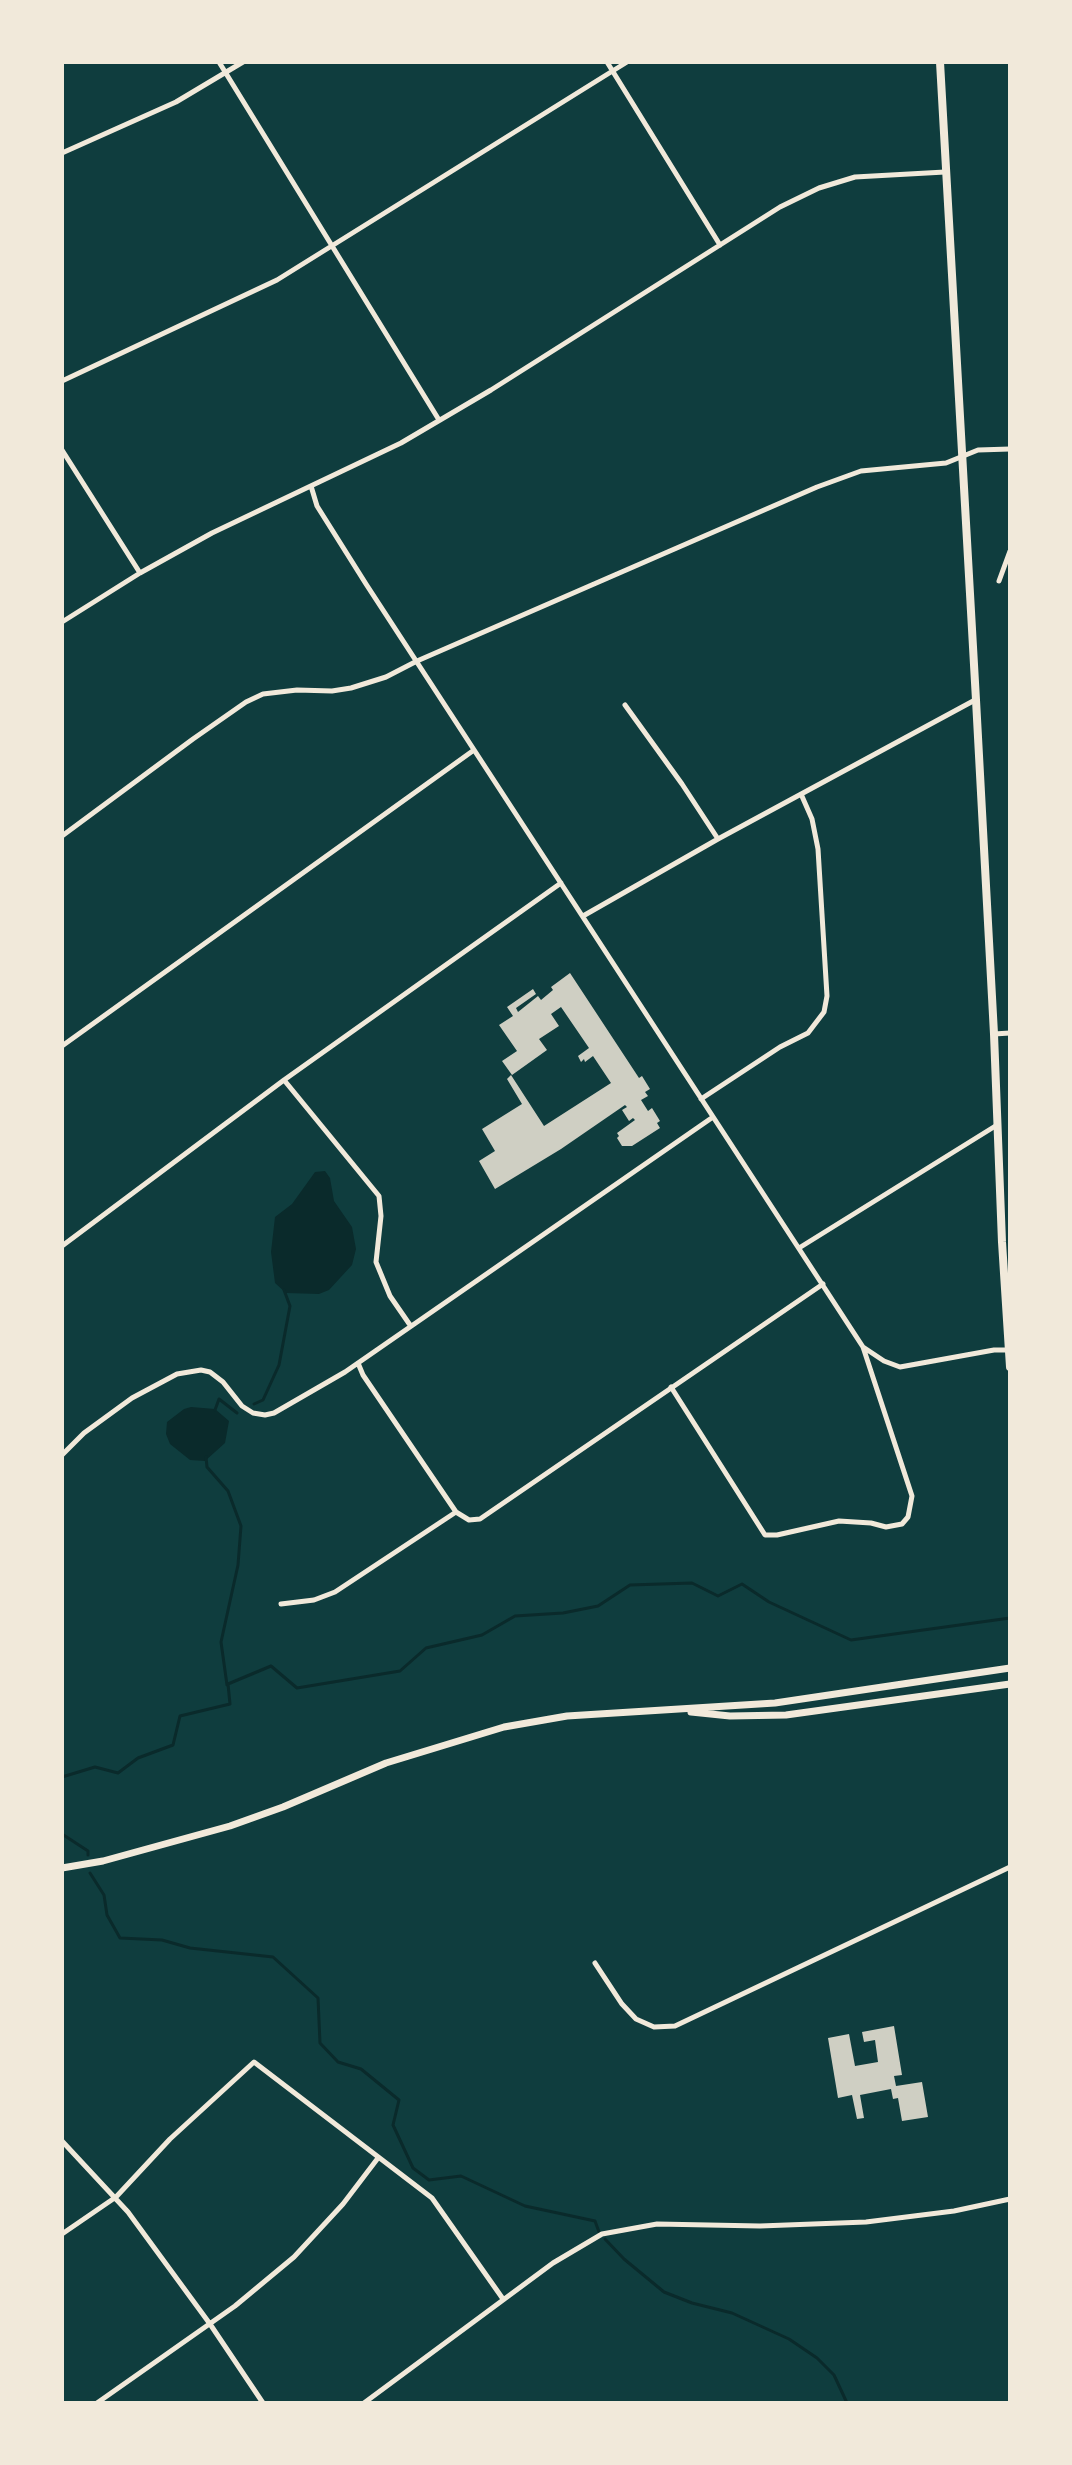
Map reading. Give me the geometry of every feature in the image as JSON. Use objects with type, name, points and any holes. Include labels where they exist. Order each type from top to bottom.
[{"type":"main road","points":[[940,62],[1010,1367]]},
{"type":"street","points":[[219,62],[439,420]]},
{"type":"street","points":[[62,153],[176,102],[243,62]]},
{"type":"street","points":[[607,62],[720,245]]},
{"type":"street","points":[[62,381],[277,280],[627,62]]},
{"type":"street","points":[[62,622],[212,533],[401,443],[491,390],[780,207],[855,177],[946,172]]},
{"type":"street","points":[[62,836],[246,702],[279,691],[351,688],[386,677],[817,487],[861,471],[946,463],[978,450],[1010,449]]},
{"type":"street","points":[[62,450],[140,573]]},
{"type":"street","points":[[311,486],[317,506],[863,1347],[912,1496],[908,1517],[902,1524],[886,1527],[839,1521],[765,1535],[671,1387]]},
{"type":"street","points":[[999,581],[1010,551]]},
{"type":"street","points":[[583,916],[718,839],[976,700]]},
{"type":"street","points":[[625,705],[718,839]]},
{"type":"street","points":[[62,1046],[474,750]]},
{"type":"street","points":[[701,1099],[780,1047],[808,1033],[824,1012],[827,996],[818,849],[812,819],[801,794]]},
{"type":"street","points":[[62,1246],[284,1080],[561,883]]},
{"type":"street","points":[[994,1034],[1010,1033]]},
{"type":"street","points":[[284,1080],[379,1196],[381,1216],[376,1262],[390,1296],[410,1325]]},
{"type":"street","points":[[62,1455],[84,1433],[132,1398],[177,1374],[201,1370],[210,1372],[223,1382],[242,1406],[253,1413],[274,1413],[358,1363],[713,1117]]},
{"type":"street","points":[[799,1248],[998,1124]]},
{"type":"street","points":[[358,1363],[363,1375],[456,1512],[469,1520],[480,1519],[823,1284]]},
{"type":"street","points":[[863,1347],[900,1367],[1008,1350]]},
{"type":"street","points":[[281,1604],[314,1600],[335,1592],[456,1512]]},
{"type":"street","points":[[62,1868],[103,1861],[230,1826],[386,1763],[504,1727],[567,1716],[789,1701],[1010,1668]]},
{"type":"street","points":[[681,1710],[730,1716],[786,1715],[1010,1684]]},
{"type":"street","points":[[595,1963],[622,2004],[636,2019],[654,2027],[675,2026],[762,1982],[1010,1867]]},
{"type":"street","points":[[62,2234],[116,2197],[170,2139],[254,2062],[432,2198],[503,2299]]},
{"type":"street","points":[[62,2141],[116,2197],[210,2324],[263,2403]]},
{"type":"street","points":[[97,2403],[210,2324],[294,2257],[343,2204],[378,2158]]},
{"type":"street","points":[[364,2403],[587,2240],[629,2227],[657,2224],[760,2226],[866,2222],[954,2211],[1010,2199]]},
{"type":"water","points":[[325,1171],[330,1178],[334,1201],[352,1227],[356,1249],[352,1265],[329,1290],[319,1294],[286,1293],[275,1283],[271,1252],[275,1217],[292,1204],[315,1172]]},
{"type":"water","points":[[191,1407],[215,1409],[229,1421],[225,1443],[205,1461],[190,1460],[170,1444],[166,1434],[167,1422]]},
{"type":"building","points":[[570,973],[639,1078],[642,1076],[650,1089],[645,1092],[648,1096],[641,1100],[648,1111],[652,1108],[660,1121],[657,1123],[660,1128],[632,1146],[622,1146],[617,1133],[635,1120],[629,1121],[622,1110],[627,1107],[625,1105],[495,1189],[479,1161],[495,1151],[482,1129],[522,1104],[507,1079],[511,1075],[544,1126],[611,1083],[593,1056],[581,1062],[578,1056],[589,1048],[561,1007],[551,1014],[559,1026],[539,1039],[547,1050],[512,1075],[502,1061],[517,1051],[499,1025],[513,1016],[507,1007],[533,989],[536,994],[516,1008],[518,1012],[538,996],[541,1000],[553,990],[551,987]]},
{"type":"building","points":[[894,2026],[902,2075],[894,2076],[896,2086],[922,2082],[928,2117],[902,2121],[898,2098],[893,2099],[891,2089],[860,2095],[864,2118],[857,2119],[852,2095],[838,2098],[828,2038],[849,2034],[855,2066],[878,2062],[875,2040],[864,2042],[862,2032]]},
{"type":"waterway","points":[[254,1404],[263,1400],[279,1365],[290,1306],[284,1290]]},
{"type":"waterway","points":[[215,1410],[219,1399],[237,1413]]},
{"type":"waterway","points":[[206,1457],[207,1467],[228,1491],[241,1526],[238,1565],[221,1642],[227,1685]]},
{"type":"waterway","points":[[230,1704],[228,1684],[271,1666],[297,1688],[400,1671],[426,1648],[482,1635],[515,1616],[563,1613],[598,1606],[630,1585],[692,1583],[718,1596],[742,1584],[769,1602],[851,1640],[1010,1618]]},
{"type":"waterway","points":[[62,1777],[95,1767],[118,1773],[138,1758],[173,1745],[180,1716],[230,1704]]},
{"type":"waterway","points":[[62,1834],[88,1851],[88,1855]]},
{"type":"waterway","points":[[90,1873],[104,1895],[107,1915],[120,1938],[162,1940],[190,1948],[273,1957],[318,1998],[320,2043],[338,2062],[361,2069],[399,2100],[393,2125],[413,2168],[429,2180],[461,2176],[525,2206],[595,2221],[599,2232]]},
{"type":"waterway","points":[[605,2239],[664,2292],[732,2313],[789,2339],[817,2358],[834,2375],[847,2403]]}]
